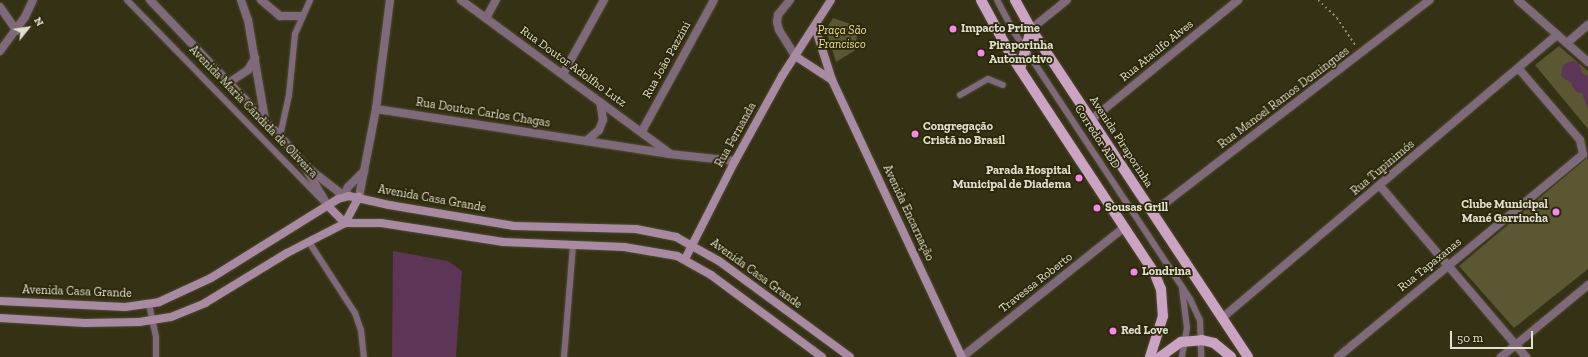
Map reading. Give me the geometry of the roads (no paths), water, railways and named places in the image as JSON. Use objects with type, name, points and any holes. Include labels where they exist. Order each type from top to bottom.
[{"type":"main road","points":[[815,27],[831,0]]},
{"type":"main road","points":[[981,0],[996,31],[1020,69],[1154,272],[1163,297],[1163,316],[1150,357]]},
{"type":"main road","name":"Avenida Piraporinha","points":[[1015,0],[1031,29],[1248,357]]},
{"type":"main road","name":"Rua Fernanda","points":[[686,259],[691,243],[735,161],[795,56],[815,27]]},
{"type":"main road","name":"Avenida Encarnação","points":[[815,27],[832,80],[962,357]]},
{"type":"main road","points":[[1020,69],[1024,46],[1031,29]]},
{"type":"main road","points":[[795,56],[832,80]]},
{"type":"main road","name":"Avenida Casa Grande","points":[[0,302],[82,306],[149,304],[173,298],[197,286],[344,196],[359,197],[389,206],[514,226],[636,229],[657,232],[691,243],[719,261],[849,357]]},
{"type":"main road","points":[[345,223],[359,197]]},
{"type":"main road","points":[[328,206],[345,223]]},
{"type":"main road","points":[[0,318],[85,323],[153,320],[171,317],[199,306],[309,242],[345,223],[401,224],[504,242],[655,250],[686,259],[711,275],[822,357]]},
{"type":"main road","points":[[1160,357],[1171,347],[1185,341],[1202,340],[1214,343],[1231,357]]},
{"type":"street","points":[[0,50],[17,30],[32,0]]},
{"type":"street","name":"Avenida Maria Cândida de Oliveira","points":[[150,0],[280,136],[304,165],[328,206]]},
{"type":"street","points":[[241,0],[255,58],[265,120]]},
{"type":"street","points":[[261,0],[280,16],[301,16]]},
{"type":"street","points":[[359,197],[376,109],[390,0]]},
{"type":"street","name":"Rua Doutor Adolfho Lutz","points":[[461,0],[642,131],[669,154]]},
{"type":"street","points":[[486,18],[496,0]]},
{"type":"street","points":[[563,74],[604,0]]},
{"type":"street","name":"Rua João Pazzini","points":[[642,131],[714,0]]},
{"type":"street","points":[[790,0],[778,15],[777,22],[779,30],[795,56]]},
{"type":"street","points":[[1031,29],[1067,0]]},
{"type":"street","name":"Rua Ataulfo Alves","points":[[1091,120],[1238,0]]},
{"type":"street","name":"Rua Manoel Ramos Domingues","points":[[1152,213],[1430,0]]},
{"type":"street","points":[[1518,0],[1588,62]]},
{"type":"street","points":[[0,7],[17,30]]},
{"type":"street","points":[[1567,43],[1588,25]]},
{"type":"street","name":"Rua Tupinimós","points":[[1222,318],[1519,69],[1557,35]]},
{"type":"street","points":[[230,82],[248,70],[255,58]]},
{"type":"street","name":"Rua Tapaxanas","points":[[1338,357],[1583,154],[1580,140],[1519,69]]},
{"type":"street","points":[[586,141],[600,130],[603,120],[600,102]]},
{"type":"street","name":"Rua Doutor Carlos Chagas","points":[[376,109],[669,154],[735,161]]},
{"type":"street","name":"Avenida Maria Cândida de Oliveira","points":[[304,165],[344,196]]},
{"type":"street","points":[[344,196],[348,187],[364,170]]},
{"type":"street","points":[[1380,186],[1526,357]]},
{"type":"street","name":"Travessa Roberto","points":[[962,357],[1125,227]]},
{"type":"street","points":[[1501,357],[1588,285]]},
{"type":"lane","name":"Avenida Maria Cândida de Oliveira","points":[[127,0],[328,206]]},
{"type":"lane","points":[[280,136],[289,95],[292,52],[301,16],[310,0]]},
{"type":"lane","name":"Corredor ABD","points":[[998,0],[1024,46],[1181,285],[1197,312],[1202,340],[1201,357]]},
{"type":"lane","points":[[960,95],[988,79],[1003,85]]},
{"type":"lane","points":[[309,242],[355,313],[361,330],[364,357]]},
{"type":"lane","points":[[564,357],[573,246]]},
{"type":"lane","name":"Corredor ABD","points":[[1181,285],[1187,316],[1182,357]]},
{"type":"lane","points":[[149,304],[153,320],[156,357]]},
{"type":"place","name":"Impacto Prime","points":[[953,29]]},
{"type":"place","name":"Piraporinha Automotivo","points":[[981,53]]},
{"type":"place","name":"Congregação Cristã no Brasil","points":[[915,134]]},
{"type":"place","name":"Parada Hospital Municipal de Diadema","points":[[1079,178]]},
{"type":"place","name":"Sousas Grill","points":[[1097,208]]},
{"type":"place","name":"Clube Municipal Mané Garrincha","points":[[1556,212]]},
{"type":"place","name":"Londrina","points":[[1134,272]]},
{"type":"place","name":"Red Love","points":[[1113,331]]},
{"type":"park label","name":"Praça São Francisco","points":[[842,38]]}]
